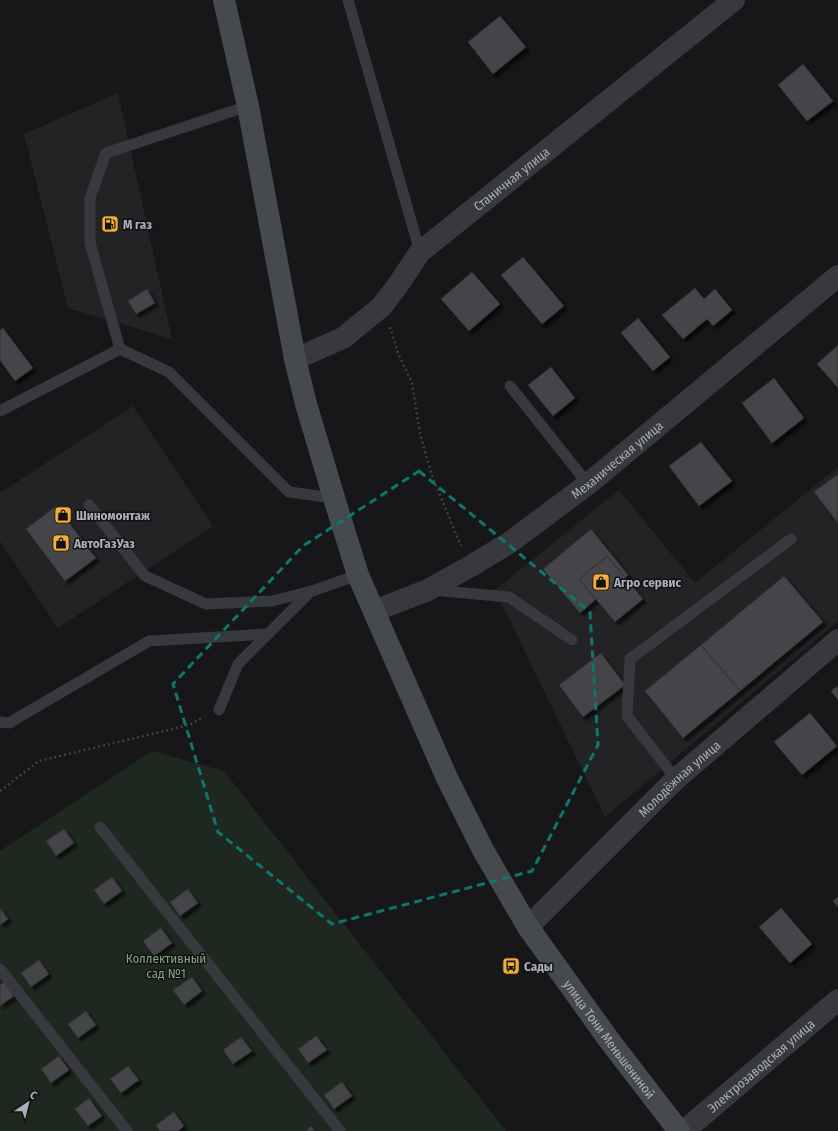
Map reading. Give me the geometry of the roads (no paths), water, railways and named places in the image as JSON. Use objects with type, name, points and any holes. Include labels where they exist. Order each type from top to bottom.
[{"type":"main road","name":"улица Тони Меньшениной","points":[[224,0],[248,106],[294,359],[306,404],[358,575],[447,778],[483,850],[528,927],[609,1040],[679,1131]]},
{"type":"street","name":"Станичная улица","points":[[294,359],[343,338],[381,307],[420,252],[734,0]]},
{"type":"street","name":"Механическая улица","points":[[374,611],[428,590],[509,543],[588,484],[838,276]]},
{"type":"street","name":"Молодёжная улица","points":[[528,927],[676,779],[838,640]]},
{"type":"street","name":"Электрозаводская улица","points":[[684,1131],[838,1000]]},
{"type":"lane","points":[[348,0],[420,252]]},
{"type":"lane","points":[[248,106],[106,153],[90,198],[90,243],[120,349],[169,372],[289,492],[334,498]]},
{"type":"lane","points":[[0,411],[120,349]]},
{"type":"lane","points":[[510,386],[588,484]]},
{"type":"lane","points":[[89,505],[145,576],[206,604],[272,601],[312,591],[358,575]]},
{"type":"lane","points":[[676,779],[627,716],[630,659],[791,539]]},
{"type":"lane","points":[[428,590],[509,597],[572,640]]},
{"type":"lane","points":[[219,710],[238,664],[312,591]]},
{"type":"lane","points":[[0,722],[9,723],[149,641],[268,634]]},
{"type":"lane","points":[[100,827],[340,1131]]},
{"type":"lane","points":[[0,969],[127,1131]]},
{"type":"place","name":"М газ","points":[[110,224]]},
{"type":"place","name":"Шиномонтаж","points":[[63,515]]},
{"type":"place","name":"АвтоГазУаз","points":[[61,543]]},
{"type":"place","name":"Агро сервис","points":[[601,582]]},
{"type":"place","name":"Сады","points":[[511,966]]},
{"type":"park label","name":"Коллективный сад №1","points":[[166,966]]}]
